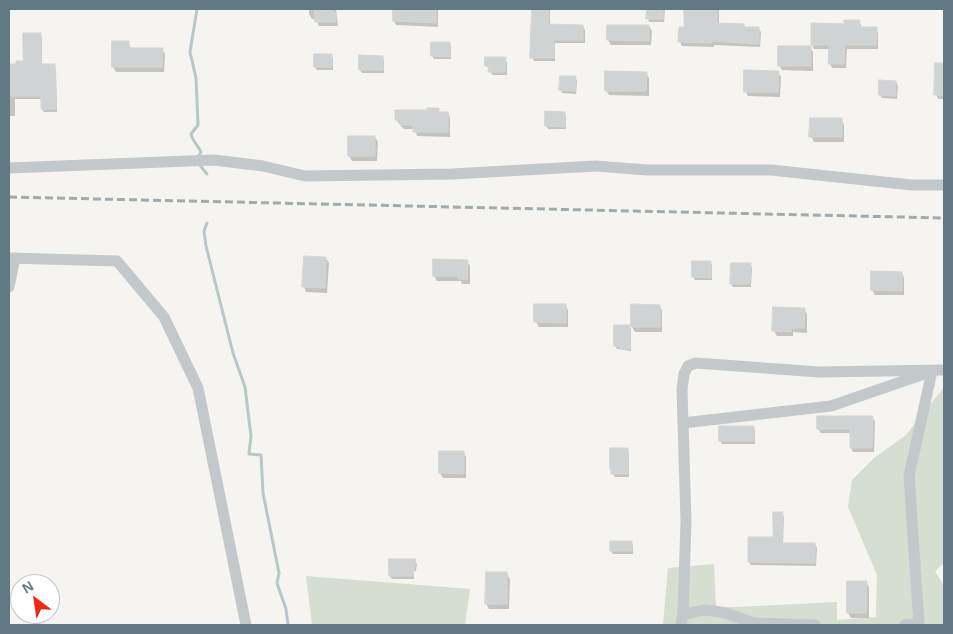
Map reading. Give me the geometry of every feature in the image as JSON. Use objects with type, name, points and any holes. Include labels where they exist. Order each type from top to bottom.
[{"type":"street","points":[[9,168],[214,160],[263,166],[306,176],[460,174],[596,166],[647,170],[771,170],[912,185],[944,185]]},
{"type":"street","points":[[9,287],[12,258],[117,261],[164,317],[198,388],[246,625]]},
{"type":"street","points":[[815,625],[753,623],[726,613],[703,610],[682,620],[686,522],[682,390],[684,374],[688,366],[696,363],[819,372],[944,370]]},
{"type":"street","points":[[682,424],[831,406],[932,371]]},
{"type":"street","points":[[905,625],[919,624],[909,476],[932,371]]},
{"type":"shaded area","points":[[944,387],[944,563],[935,571],[944,586],[944,625],[663,625],[668,568],[714,564],[716,608],[837,602],[837,620],[876,617],[877,575],[848,507],[852,480],[874,458],[906,435]]},
{"type":"shaded area","points":[[306,576],[470,589],[465,625],[312,625]]},
{"type":"building","points":[[315,9],[334,9],[336,22],[315,22]]},
{"type":"building","points":[[393,9],[436,9],[436,23],[393,21]]},
{"type":"building","points":[[532,9],[549,9],[548,24],[583,25],[583,40],[554,40],[554,58],[530,58]]},
{"type":"building","points":[[647,9],[663,9],[663,19],[646,19]]},
{"type":"building","points":[[684,9],[717,9],[717,23],[744,24],[744,27],[759,27],[759,44],[712,41],[712,43],[678,42],[679,27],[684,27]]},
{"type":"building","points":[[844,20],[860,20],[860,27],[877,27],[876,45],[845,45],[844,64],[828,64],[829,45],[811,45],[811,23],[844,24]]},
{"type":"building","points":[[607,25],[649,25],[649,41],[607,40]]},
{"type":"building","points":[[23,33],[41,33],[41,64],[55,64],[56,109],[41,109],[41,96],[9,96],[9,64],[23,61]]},
{"type":"building","points":[[112,41],[129,41],[129,48],[163,48],[162,67],[112,67]]},
{"type":"building","points":[[431,42],[450,42],[450,57],[431,56]]},
{"type":"building","points":[[778,46],[811,46],[811,66],[778,66]]},
{"type":"building","points":[[314,54],[332,54],[332,67],[314,67]]},
{"type":"building","points":[[359,55],[383,56],[383,70],[359,70]]},
{"type":"building","points":[[485,57],[506,57],[505,72],[488,72],[489,66],[485,66]]},
{"type":"building","points":[[935,63],[944,63],[944,95],[934,95]]},
{"type":"building","points":[[744,70],[779,71],[778,92],[744,92]]},
{"type":"building","points":[[605,71],[647,72],[646,91],[605,91]]},
{"type":"building","points":[[560,76],[576,76],[575,91],[559,90]]},
{"type":"building","points":[[879,80],[896,81],[896,96],[879,95]]},
{"type":"building","points":[[427,108],[439,108],[439,112],[448,112],[448,132],[413,132],[413,125],[400,125],[400,120],[395,120],[395,110],[427,110]]},
{"type":"building","points":[[545,111],[565,112],[565,127],[545,126]]},
{"type":"building","points":[[810,118],[842,118],[842,137],[809,137]]},
{"type":"building","points":[[348,136],[375,136],[375,156],[348,156]]},
{"type":"building","points":[[304,256],[326,257],[325,288],[302,287]]},
{"type":"building","points":[[433,259],[468,260],[467,279],[458,279],[458,276],[433,276]]},
{"type":"building","points":[[692,261],[711,261],[711,278],[692,277]]},
{"type":"building","points":[[731,263],[751,263],[750,284],[730,284]]},
{"type":"building","points":[[871,271],[902,272],[902,291],[871,290]]},
{"type":"building","points":[[534,304],[566,304],[566,323],[534,322]]},
{"type":"building","points":[[631,304],[660,305],[660,327],[631,327]]},
{"type":"building","points":[[773,307],[805,308],[804,328],[791,328],[791,332],[772,331]]},
{"type":"building","points":[[614,325],[630,325],[630,349],[620,349],[620,347],[614,346]]},
{"type":"building","points":[[817,416],[873,416],[872,448],[850,448],[850,429],[817,429]]},
{"type":"building","points":[[719,426],[754,426],[754,441],[719,441]]},
{"type":"building","points":[[610,448],[628,448],[628,474],[611,474]]},
{"type":"building","points":[[439,451],[464,451],[464,474],[439,473]]},
{"type":"building","points":[[773,512],[783,512],[782,543],[815,543],[815,563],[748,562],[748,537],[773,537]]},
{"type":"building","points":[[610,541],[632,541],[632,551],[610,551]]},
{"type":"building","points":[[389,559],[416,559],[413,576],[389,576]]},
{"type":"building","points":[[486,572],[507,572],[507,604],[485,604]]},
{"type":"building","points":[[847,581],[867,581],[866,613],[847,613]]},
{"type":"waterway","points":[[197,9],[190,52],[196,78],[198,125],[191,134],[201,152],[198,157]]},
{"type":"waterway","points":[[198,163],[207,174]]},
{"type":"waterway","points":[[207,223],[204,231],[206,246],[233,353],[245,387],[251,436],[249,454],[261,455],[263,493],[279,573],[277,583],[286,609],[288,625]]},
{"type":"railway","points":[[9,197],[944,218]]}]
